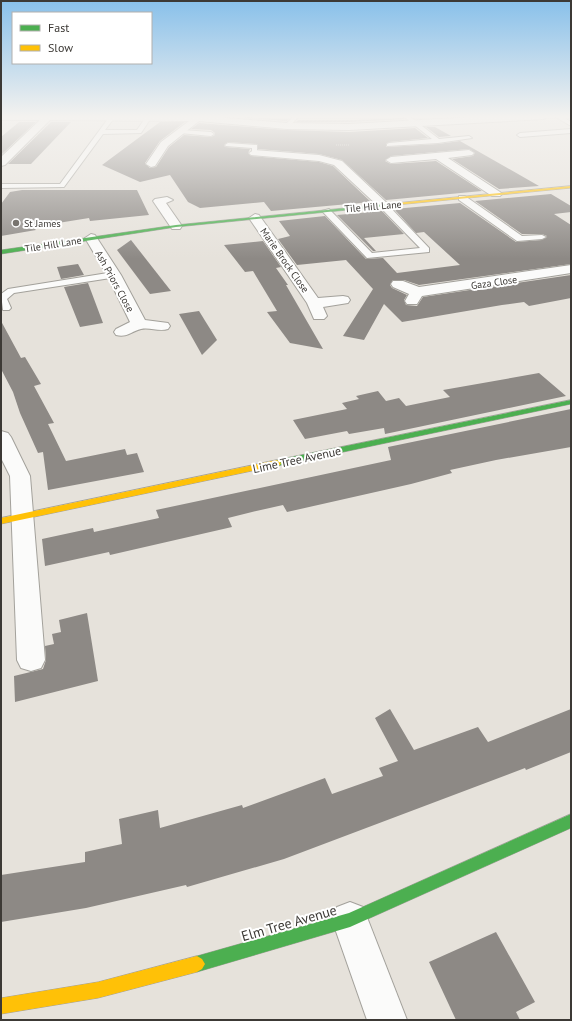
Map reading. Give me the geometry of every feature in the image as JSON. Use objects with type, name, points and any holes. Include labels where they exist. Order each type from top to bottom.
[{"type":"main road","name":"Tile Hill Lane","points":[[1,252],[176,226],[326,210],[571,188]]},
{"type":"main road","name":"Lime Tree Avenue","points":[[12,519],[571,402]]},
{"type":"main road","name":"Elm Tree Avenue","points":[[1,1006],[105,988],[160,974],[350,920],[571,821]]},
{"type":"street","points":[[339,164],[383,205]]},
{"type":"street","points":[[450,164],[496,194]]},
{"type":"street","points":[[167,200],[159,201],[176,226]]},
{"type":"street","name":"Marie Brock Close","points":[[255,218],[317,309],[343,300]]},
{"type":"street","name":"Ash Priors Close","points":[[91,238],[114,275],[139,324]]},
{"type":"street","name":"Gaza Close","points":[[398,284],[414,296],[571,269]]},
{"type":"street","name":"Ash Priors Close","points":[[122,332],[139,324],[162,326]]},
{"type":"street","points":[[1,437],[20,476],[12,519],[31,660]]},
{"type":"street","points":[[350,920],[387,1020]]},
{"type":"lane","points":[[1,186],[62,186],[79,164]]},
{"type":"lane","points":[[462,198],[520,239],[542,237]]},
{"type":"lane","points":[[326,210],[370,256],[426,250],[383,205]]},
{"type":"lane","points":[[6,308],[2,298],[11,291],[114,275]]},
{"type":"building","points":[[104,164],[146,164],[150,168],[156,167],[158,164],[325,164],[333,166],[371,202],[271,211],[264,202],[200,208],[188,202],[170,175],[140,182],[102,165]]},
{"type":"building","points":[[346,164],[440,164],[482,191],[386,200]]},
{"type":"building","points":[[459,164],[500,164],[539,186],[499,189]]},
{"type":"building","points":[[22,190],[137,190],[149,215],[90,221],[89,218],[33,227],[36,230],[1,236],[1,204],[10,192]]},
{"type":"building","points":[[551,194],[571,206],[571,212],[554,214],[571,225],[571,264],[419,285],[404,280],[393,280],[390,285],[392,288],[407,295],[404,300],[406,305],[417,306],[423,297],[571,275],[571,298],[529,306],[524,302],[502,305],[402,322],[384,304],[364,340],[343,336],[373,289],[346,260],[297,265],[278,239],[290,236],[279,221],[325,216],[366,259],[383,258],[397,273],[460,265],[424,232],[416,233],[394,209],[460,203],[516,242],[542,240],[547,236],[542,234],[522,234],[475,201]]},
{"type":"building","points":[[382,211],[404,234],[364,238],[376,251],[373,251],[337,215]]},
{"type":"building","points":[[131,240],[171,291],[150,294],[117,250]]},
{"type":"building","points":[[263,241],[281,267],[276,268],[288,285],[286,285],[323,349],[290,343],[267,312],[277,311],[253,271],[245,272],[224,245]]},
{"type":"building","points":[[78,264],[84,275],[61,279],[57,267]]},
{"type":"building","points":[[88,283],[103,323],[80,327],[64,287]]},
{"type":"building","points":[[199,311],[217,340],[202,355],[179,314]]},
{"type":"building","points":[[1,321],[21,358],[25,357],[41,384],[34,386],[54,423],[48,424],[66,461],[125,449],[127,455],[137,453],[144,472],[48,490],[43,452],[38,453],[20,413],[13,392],[1,369]]},
{"type":"building","points":[[539,373],[566,396],[385,434],[384,428],[349,434],[347,431],[305,439],[293,420],[347,409],[342,403],[359,399],[356,396],[378,391],[386,401],[399,398],[406,406],[450,397],[443,390]]},
{"type":"building","points":[[571,409],[571,447],[496,460],[450,470],[452,473],[411,484],[287,512],[283,505],[252,512],[228,518],[232,527],[110,555],[109,552],[45,566],[42,539],[93,528],[94,532],[159,518],[156,510],[391,460],[388,447]]},
{"type":"building","points":[[87,613],[98,681],[15,702],[14,676],[43,669],[46,660],[45,646],[54,644],[52,634],[61,632],[59,620]]},
{"type":"building","points":[[390,709],[414,750],[478,727],[488,742],[571,709],[571,752],[284,859],[187,887],[186,885],[86,908],[1,922],[1,875],[85,862],[85,852],[122,844],[119,819],[158,810],[160,828],[242,805],[243,808],[325,778],[332,794],[383,776],[379,768],[398,761],[375,718]]},
{"type":"building","points":[[496,932],[535,1002],[516,1012],[520,1020],[456,1020],[429,962]]},
{"type":"traffic: fast","points":[[1,252],[176,226],[396,204]]},
{"type":"traffic: fast","points":[[277,463],[571,402]]},
{"type":"traffic: fast","points":[[197,964],[350,920],[571,821]]},
{"type":"traffic: slow","points":[[396,204],[571,187]]},
{"type":"traffic: slow","points":[[1,521],[277,463]]},
{"type":"traffic: slow","points":[[1,1006],[98,990],[197,964]]},
{"type":"place","name":"St James","points":[[16,223]]}]
